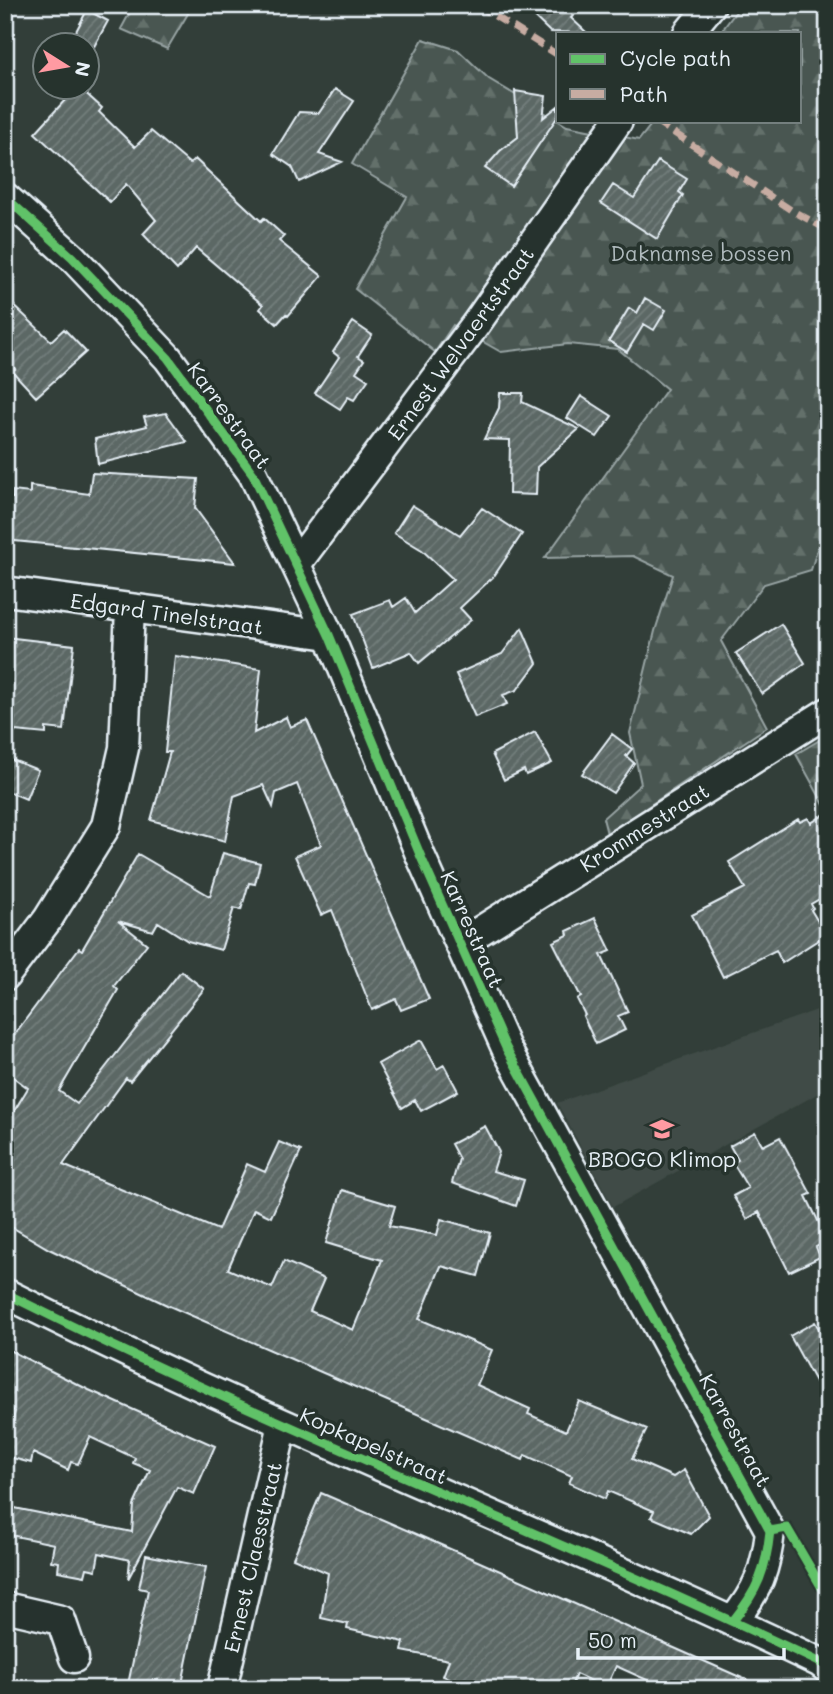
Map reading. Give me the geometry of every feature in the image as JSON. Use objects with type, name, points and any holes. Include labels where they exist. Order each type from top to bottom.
[{"type":"street","points":[[689,32],[711,5]]},
{"type":"street","name":"Ernest Welvaertstraat","points":[[297,563],[476,324],[617,122]]},
{"type":"street","name":"Karrestraat","points":[[5,197],[72,257],[168,358],[253,474],[329,635],[421,857],[506,1048],[770,1531],[766,1563],[753,1595],[733,1621]]},
{"type":"street","name":"Edgard Tinelstraat","points":[[5,591],[329,635]]},
{"type":"street","points":[[5,976],[48,919],[106,826],[124,748],[130,608]]},
{"type":"street","name":"Krommestraat","points":[[461,943],[828,712]]},
{"type":"street","name":"Kopkapelstraat","points":[[5,1293],[283,1424],[733,1621]]},
{"type":"street","name":"Ernest Claesstraat","points":[[222,1689],[283,1424]]},
{"type":"street","points":[[5,1607],[61,1620],[74,1658]]},
{"type":"street","points":[[733,1621],[819,1662],[828,1669]]},
{"type":"shaded area","name":"BBOGO Klimop","points":[[828,1006],[828,1088],[613,1207],[557,1103]]},
{"type":"green space","points":[[134,5],[193,5],[167,49],[121,29]]},
{"type":"green space","name":"Daknamse bossen","points":[[741,5],[828,5],[828,513],[811,570],[764,584],[721,641],[767,727],[607,834],[603,818],[641,784],[630,733],[655,631],[673,575],[633,556],[545,558],[667,389],[618,349],[568,344],[501,352],[453,325],[435,352],[355,289],[407,197],[352,164],[423,39],[458,50],[489,79],[556,119],[556,122],[567,126],[639,140],[653,122],[802,122],[802,32],[721,32]]},
{"type":"green space","points":[[828,735],[828,812],[796,754]]},
{"type":"building","points":[[522,5],[583,5],[571,18],[586,32],[550,32]]},
{"type":"building","points":[[87,10],[108,21],[102,32],[76,32]]},
{"type":"building","points":[[335,89],[354,101],[319,154],[342,162],[299,182],[292,167],[273,154],[299,112],[319,113]]},
{"type":"building","points":[[515,91],[546,96],[543,118],[556,108],[556,119],[511,186],[485,168],[500,151],[518,137]]},
{"type":"building","points":[[63,102],[95,102],[102,108],[99,112],[135,147],[151,131],[190,164],[195,159],[261,221],[264,218],[284,236],[279,241],[322,276],[288,316],[286,314],[277,324],[260,309],[263,305],[196,248],[177,270],[143,234],[156,220],[126,184],[110,202],[35,133]]},
{"type":"building","points":[[658,161],[687,179],[679,192],[683,195],[657,239],[601,203],[613,185],[634,198]]},
{"type":"building","points":[[5,297],[51,341],[64,329],[86,352],[36,397],[12,371],[15,369],[5,359]]},
{"type":"building","points":[[645,298],[666,310],[654,330],[644,324],[627,352],[609,341],[629,308],[637,313]]},
{"type":"building","points":[[353,322],[372,335],[358,356],[364,360],[356,372],[368,380],[354,400],[348,397],[340,409],[315,393],[339,357],[333,352]]},
{"type":"building","points":[[500,393],[523,393],[522,402],[579,429],[537,467],[536,495],[509,494],[510,440],[484,439],[499,408]]},
{"type":"building","points":[[581,396],[612,416],[597,437],[567,418]]},
{"type":"building","points":[[166,413],[187,442],[98,464],[95,439],[147,426],[144,417]]},
{"type":"building","points":[[92,473],[198,479],[195,508],[235,563],[5,540],[5,497],[13,498],[13,491],[30,493],[30,486],[89,494]]},
{"type":"building","points":[[412,505],[460,535],[482,508],[522,534],[494,576],[460,608],[471,620],[419,663],[411,652],[373,668],[353,614],[390,600],[393,607],[406,598],[415,613],[453,579],[422,550],[394,533]]},
{"type":"building","points":[[781,624],[805,663],[762,694],[736,653]]},
{"type":"building","points":[[522,628],[537,663],[517,690],[503,695],[507,704],[475,717],[456,674],[502,654]]},
{"type":"building","points":[[5,637],[74,645],[64,730],[46,728],[46,734],[5,730]]},
{"type":"building","points":[[175,656],[261,669],[254,733],[286,717],[290,727],[307,720],[429,999],[401,1010],[396,999],[372,1010],[332,910],[321,915],[295,856],[321,845],[297,784],[276,793],[273,807],[263,785],[234,796],[225,841],[151,820],[170,752],[165,752]]},
{"type":"building","points":[[535,732],[552,763],[526,775],[524,770],[504,780],[492,754]]},
{"type":"building","points":[[612,734],[632,749],[626,756],[634,763],[613,793],[582,774]]},
{"type":"building","points":[[5,757],[38,770],[26,799],[5,790]]},
{"type":"building","points":[[828,812],[828,894],[811,904],[811,910],[826,935],[782,963],[776,950],[723,977],[692,915],[745,888],[729,862],[798,819],[800,822],[808,818],[811,823]]},
{"type":"building","points":[[223,853],[260,863],[255,884],[249,883],[241,910],[234,908],[221,950],[188,941],[158,922],[153,931],[118,921],[147,944],[114,986],[118,990],[59,1091],[77,1104],[181,971],[204,989],[130,1081],[126,1078],[63,1165],[218,1230],[247,1164],[265,1172],[279,1142],[301,1151],[271,1217],[254,1209],[228,1269],[272,1288],[284,1261],[324,1279],[310,1311],[353,1330],[382,1260],[326,1243],[342,1190],[395,1206],[389,1226],[437,1235],[441,1219],[490,1233],[478,1276],[441,1266],[419,1319],[492,1350],[477,1385],[530,1409],[528,1414],[566,1431],[579,1401],[647,1429],[632,1459],[673,1477],[684,1470],[709,1516],[691,1534],[651,1517],[654,1511],[608,1491],[605,1499],[569,1483],[572,1476],[525,1455],[523,1460],[167,1305],[49,1249],[5,1223],[5,1126],[28,1088],[5,1071],[5,1047],[79,948],[82,950],[138,854],[210,896]]},
{"type":"building","points":[[595,918],[611,951],[601,955],[628,1012],[618,1016],[625,1030],[596,1044],[577,999],[581,997],[553,942],[568,935],[567,931]]},
{"type":"building","points":[[421,1040],[437,1069],[444,1065],[458,1091],[421,1111],[415,1100],[402,1108],[378,1064]]},
{"type":"building","points":[[485,1126],[499,1152],[493,1171],[524,1180],[516,1206],[452,1183],[459,1159],[451,1144]]},
{"type":"building","points":[[755,1132],[763,1146],[780,1137],[811,1194],[806,1196],[828,1241],[816,1247],[820,1257],[789,1272],[759,1212],[747,1219],[733,1196],[748,1188],[733,1163],[738,1160],[730,1146]]},
{"type":"building","points":[[815,1322],[828,1344],[828,1405],[790,1336]]},
{"type":"building","points":[[5,1348],[89,1390],[215,1446],[194,1494],[177,1487],[128,1579],[130,1560],[99,1553],[96,1570],[87,1568],[85,1576],[58,1571],[59,1562],[51,1561],[54,1544],[5,1534],[5,1506],[132,1532],[134,1505],[150,1470],[133,1463],[135,1458],[90,1437],[78,1464],[71,1462],[68,1470],[33,1453],[31,1463],[5,1456],[15,1411],[5,1407]]},
{"type":"building","points":[[321,1493],[767,1689],[667,1689],[616,1666],[606,1688],[576,1674],[570,1689],[478,1689],[443,1676],[449,1660],[402,1651],[404,1642],[347,1629],[348,1624],[321,1618],[328,1573],[293,1558]]},
{"type":"building","points":[[146,1555],[206,1567],[181,1689],[127,1689],[148,1590],[139,1588]]},
{"type":"marked path","points":[[477,5],[556,54]]},
{"type":"marked path","points":[[658,122],[791,210],[828,230]]},
{"type":"cycle path","points":[[5,197],[72,257],[168,358],[253,474],[329,635],[421,857],[506,1048],[770,1531],[759,1579],[733,1621]]},
{"type":"cycle path","points":[[5,1293],[207,1389],[718,1615],[819,1662],[828,1669]]},
{"type":"cycle path","points":[[770,1531],[787,1528],[828,1598]]},
{"type":"place","name":"BBOGO Klimop","points":[[662,1129]]}]
